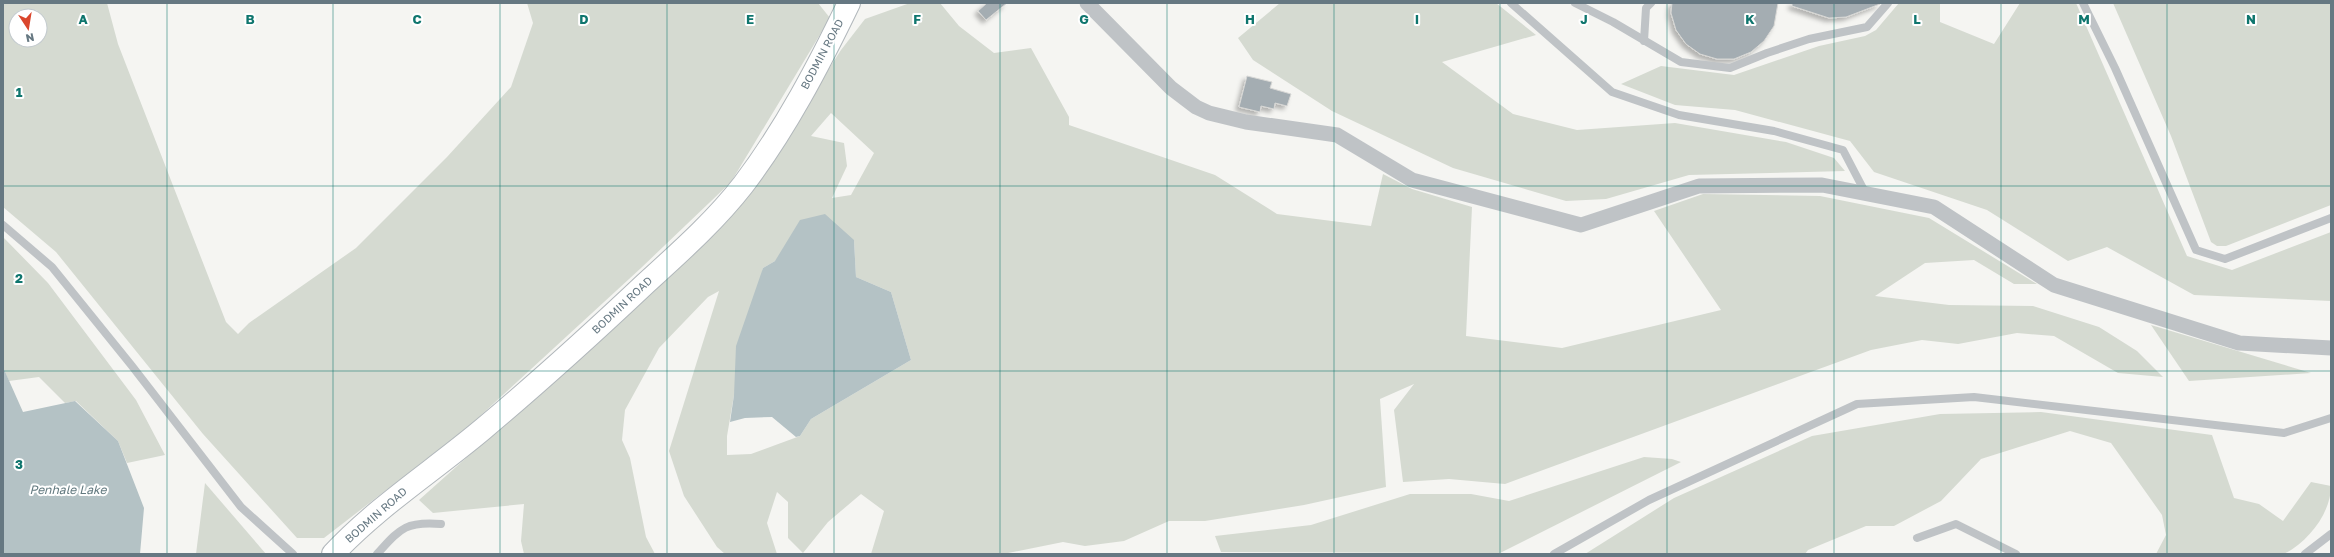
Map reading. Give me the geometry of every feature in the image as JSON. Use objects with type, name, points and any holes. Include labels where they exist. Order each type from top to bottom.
[{"type":"main road","name":"BODMIN ROAD","points":[[333,554],[352,534],[383,507],[474,437],[574,350],[712,220],[743,185],[765,153],[806,85],[849,3]]},
{"type":"street","points":[[1087,3],[1170,88],[1184,99],[1209,113],[1246,122],[1337,135],[1412,180],[1581,225],[1699,186],[1822,185],[1934,207],[2054,285],[2239,343],[2331,348]]},
{"type":"lane","points":[[1511,3],[1612,92],[1679,115],[1774,131],[1842,150],[1866,194]]},
{"type":"lane","points":[[1575,3],[1681,62],[1730,68],[1808,39],[1867,27],[1888,3]]},
{"type":"lane","points":[[1644,41],[1646,8],[1651,3]]},
{"type":"lane","points":[[2082,3],[2115,68],[2196,250],[2225,259],[2331,218]]},
{"type":"lane","points":[[3,225],[52,267],[132,366],[241,508],[293,554]]},
{"type":"lane","points":[[1554,554],[1649,500],[1857,404],[1974,397],[2284,433],[2331,418]]},
{"type":"lane","points":[[377,554],[408,526],[420,522],[441,524]]},
{"type":"lane","points":[[1917,538],[1956,524],[2016,554]]},
{"type":"lane","points":[[2305,554],[2331,534]]},
{"type":"shaded area","points":[[3,3],[107,3],[118,44],[226,322],[238,334],[249,323],[356,248],[447,157],[511,87],[533,23],[527,3],[818,3],[830,18],[731,182],[641,268],[468,427],[324,538],[297,538],[203,434],[56,252],[3,207]]},
{"type":"shaded area","points":[[910,3],[940,3],[959,26],[994,53],[1031,48],[1069,117],[1069,125],[1215,175],[1277,214],[1371,226],[1383,174],[1412,189],[1472,207],[1466,336],[1562,348],[1721,310],[1654,211],[1703,194],[1820,196],[1929,218],[2037,284],[2014,284],[1974,260],[1925,263],[1875,296],[1949,305],[2033,306],[2099,327],[2137,351],[2163,377],[2118,373],[2054,336],[2017,333],[1958,344],[1922,340],[1871,350],[1505,484],[1449,479],[1403,482],[1394,410],[1414,384],[1380,399],[1386,487],[1304,505],[1205,521],[1169,521],[1124,541],[1085,546],[1063,542],[1003,554],[871,554],[884,511],[861,494],[828,522],[803,553],[788,538],[788,502],[777,492],[767,523],[777,554],[725,554],[717,547],[684,496],[669,451],[719,291],[708,297],[659,348],[625,410],[622,440],[630,458],[646,537],[655,554],[524,554],[521,541],[524,504],[433,513],[419,500],[625,316],[788,132],[841,50],[865,19]],"holes":[[[831,113],[874,153],[851,195],[832,198],[847,166],[844,143],[811,136]],[[854,240],[856,277],[891,292],[911,360],[811,419],[800,436],[751,454],[727,455],[727,436],[734,395],[763,268],[775,261]]]},
{"type":"shaded area","points":[[1280,3],[1496,3],[1536,35],[1442,62],[1513,114],[1577,130],[1675,123],[1786,142],[1834,158],[1845,171],[1689,175],[1606,199],[1566,201],[1453,168],[1332,111],[1253,60],[1238,38]]},
{"type":"shaded area","points":[[1899,3],[1940,3],[1940,22],[1994,44],[2020,3],[2076,3],[2187,256],[2232,270],[2331,232],[2331,301],[2194,295],[2107,247],[2068,261],[1987,210],[1874,172],[1850,141],[1735,110],[1675,105],[1621,84],[1661,66],[1734,75],[1819,46],[1865,36],[1876,30]]},
{"type":"shaded area","points":[[2113,3],[2331,3],[2331,205],[2226,246],[2217,246],[2211,242],[2171,136]]},
{"type":"shaded area","points":[[3,237],[48,283],[136,400],[165,455],[127,463],[118,441],[76,401],[65,403],[39,377],[9,381],[3,367]]},
{"type":"shaded area","points":[[2151,325],[2311,373],[2189,381]]},
{"type":"shaded area","points":[[2041,412],[2212,435],[2234,498],[2259,504],[2283,521],[2311,482],[2331,486],[2327,506],[2316,526],[2309,534],[2293,549],[2284,554],[2156,554],[2166,535],[2162,515],[2111,443],[2070,431],[1981,459],[1941,501],[1894,526],[1866,526],[1808,550],[1805,554],[1585,554],[1674,498],[1812,436],[1940,414]]},
{"type":"shaded area","points":[[1644,457],[1672,459],[1681,462],[1500,553],[1221,552],[1215,536],[1311,525],[1410,494],[1471,494],[1509,501]]},
{"type":"shaded area","points":[[205,483],[266,554],[196,554]]},
{"type":"water","points":[[825,214],[854,240],[856,277],[891,292],[911,360],[811,419],[800,436],[796,437],[772,417],[745,418],[730,422],[734,395],[736,346],[763,268],[775,261],[800,220]]},
{"type":"water","name":"Penhale Lake","points":[[3,367],[23,412],[75,401],[118,441],[144,508],[140,554],[3,554]]},
{"type":"building","points":[[987,3],[1007,3],[986,20],[978,11]]},
{"type":"building","points":[[1672,3],[1778,3],[1774,26],[1764,41],[1751,52],[1734,59],[1717,59],[1700,54],[1686,44],[1676,30],[1671,13]]},
{"type":"building","points":[[1792,3],[1880,4],[1846,17],[1829,18],[1792,6]]},
{"type":"building","points":[[1247,76],[1272,82],[1270,88],[1291,94],[1287,106],[1275,103],[1274,109],[1261,106],[1260,112],[1239,107]]}]
